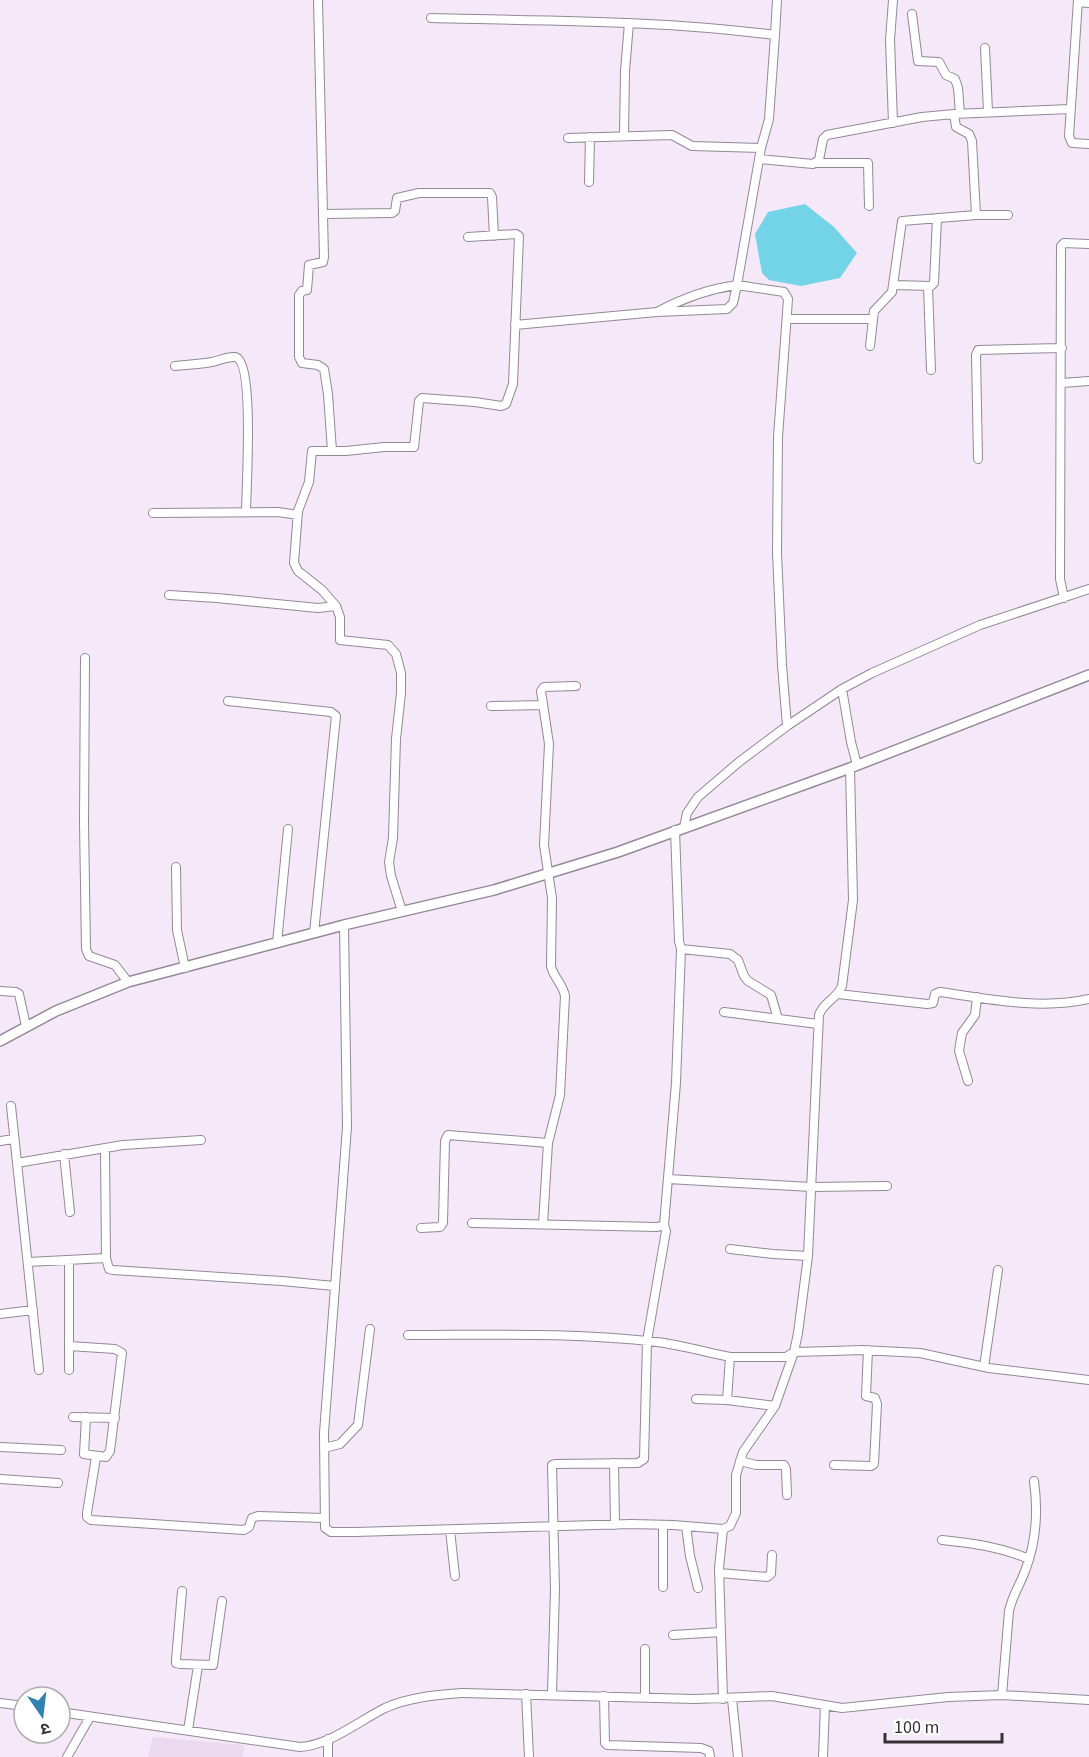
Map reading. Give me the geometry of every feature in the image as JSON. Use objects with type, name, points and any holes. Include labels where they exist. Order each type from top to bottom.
[{"type":"main road","points":[[0,1041],[56,1011],[128,982],[344,925],[494,890],[618,852],[854,767],[1089,675]]},
{"type":"street","points":[[318,0],[324,260],[309,265],[308,290],[302,291],[299,295],[299,357],[302,363],[318,365],[324,369],[332,451]]},
{"type":"street","points":[[514,325],[657,312],[727,309],[733,303],[771,102],[777,0]]},
{"type":"street","points":[[893,0],[890,40],[893,123]]},
{"type":"street","points":[[1089,3],[1078,1],[1070,110],[1070,140],[1075,143],[1089,144]]},
{"type":"street","points":[[912,14],[918,61],[939,62],[946,75],[955,79],[958,88],[956,127],[969,134],[972,141],[976,215]]},
{"type":"street","points":[[432,18],[628,23],[723,28],[775,35]]},
{"type":"street","points":[[624,135],[628,23]]},
{"type":"street","points":[[985,48],[988,111]]},
{"type":"street","points":[[816,163],[821,156],[823,139],[827,135],[957,113],[1070,110]]},
{"type":"street","points":[[568,138],[672,135],[692,146],[761,148]]},
{"type":"street","points":[[589,182],[590,137]]},
{"type":"street","points":[[759,159],[813,164],[868,163],[869,206]]},
{"type":"street","points":[[323,214],[392,213],[395,211],[397,198],[419,193],[490,193],[494,236]]},
{"type":"street","points":[[870,346],[872,319],[876,308],[890,297],[894,285],[902,221],[976,215],[1008,215]]},
{"type":"street","points":[[894,285],[928,286],[934,283],[937,219]]},
{"type":"street","points":[[402,911],[389,862],[393,838],[396,740],[401,693],[401,673],[396,654],[388,645],[340,640],[340,617],[336,606],[322,590],[295,567],[293,559],[298,514],[309,482],[310,453],[315,450],[414,447],[419,401],[422,398],[504,406],[512,389],[519,236],[516,234],[468,237]]},
{"type":"street","points":[[1064,598],[1060,573],[1061,246],[1064,243],[1089,244]]},
{"type":"street","points":[[657,312],[700,292],[737,285],[784,292],[788,299],[778,437],[777,554],[787,726]]},
{"type":"street","points":[[928,286],[931,370]]},
{"type":"street","points":[[787,319],[872,319]]},
{"type":"street","points":[[978,459],[976,355],[978,350],[1062,348]]},
{"type":"street","points":[[174,366],[202,364],[232,357],[242,362],[248,405],[246,512]]},
{"type":"street","points":[[1062,383],[1089,381]]},
{"type":"street","points":[[153,513],[278,512],[298,514]]},
{"type":"street","points":[[552,1694],[555,1589],[552,1527],[553,1464],[638,1463],[644,1459],[647,1341],[666,1231],[664,1225],[676,1083],[681,949],[679,941],[679,829],[698,796],[787,726],[842,688],[980,625],[1089,589]]},
{"type":"street","points":[[169,595],[318,608],[336,606]]},
{"type":"street","points":[[85,658],[84,823],[87,949],[89,956],[115,964],[128,982]]},
{"type":"street","points":[[543,1224],[548,1143],[560,1095],[565,996],[551,966],[552,907],[544,845],[549,744],[542,688],[576,686]]},
{"type":"street","points":[[344,925],[347,1127],[324,1448],[326,1528],[332,1532],[615,1525],[723,1529],[730,1526],[736,1513],[736,1475],[740,1461],[743,1452],[775,1406],[794,1352],[805,1285],[819,1015],[823,1006],[838,994],[842,986],[853,900],[854,767],[842,688]]},
{"type":"street","points":[[228,701],[331,712],[336,716],[314,933]]},
{"type":"street","points":[[491,706],[543,705]]},
{"type":"street","points":[[277,943],[288,829]]},
{"type":"street","points":[[176,867],[177,930],[185,968]]},
{"type":"street","points":[[681,949],[735,956],[744,976],[771,995],[778,1019]]},
{"type":"street","points":[[0,991],[19,994],[26,1026]]},
{"type":"street","points":[[838,994],[927,1004],[933,1003],[935,994],[940,992],[1045,1004],[1089,999]]},
{"type":"street","points":[[969,1081],[959,1051],[962,1033],[975,1015],[977,997]]},
{"type":"street","points":[[724,1012],[818,1024]]},
{"type":"street","points":[[11,1106],[39,1370]]},
{"type":"street","points":[[422,1228],[440,1227],[443,1223],[445,1141],[448,1135],[548,1143]]},
{"type":"street","points":[[0,1141],[14,1139]]},
{"type":"street","points":[[17,1163],[105,1148],[201,1140]]},
{"type":"street","points":[[105,1148],[106,1258],[109,1269],[334,1286]]},
{"type":"street","points":[[64,1154],[70,1212]]},
{"type":"street","points":[[668,1179],[811,1187],[887,1186]]},
{"type":"street","points":[[472,1223],[657,1227],[664,1225]]},
{"type":"street","points":[[730,1249],[808,1256]]},
{"type":"street","points":[[28,1262],[106,1258]]},
{"type":"street","points":[[69,1260],[69,1370]]},
{"type":"street","points":[[984,1367],[998,1270]]},
{"type":"street","points":[[0,1314],[33,1310]]},
{"type":"street","points":[[324,1448],[340,1444],[358,1425],[370,1329]]},
{"type":"street","points":[[408,1335],[565,1336],[647,1341],[729,1357],[786,1357],[794,1352],[868,1350],[929,1354],[984,1367],[1089,1380]]},
{"type":"street","points":[[69,1346],[115,1349],[122,1353],[109,1455],[87,1456],[83,1451],[86,1418]]},
{"type":"street","points":[[834,1465],[871,1466],[874,1464],[877,1404],[875,1398],[866,1396],[868,1350]]},
{"type":"street","points":[[727,1400],[729,1357]]},
{"type":"street","points":[[696,1399],[775,1406]]},
{"type":"street","points":[[73,1417],[115,1418]]},
{"type":"street","points":[[0,1447],[61,1450]]},
{"type":"street","points":[[96,1457],[87,1513],[87,1517],[91,1520],[244,1530],[247,1529],[252,1518],[258,1516],[324,1518]]},
{"type":"street","points":[[740,1461],[756,1465],[786,1466],[787,1495]]},
{"type":"street","points":[[614,1463],[615,1525]]},
{"type":"street","points":[[0,1479],[58,1483]]},
{"type":"street","points":[[1002,1695],[1011,1600],[1023,1578],[1029,1559],[1037,1506],[1034,1481]]},
{"type":"street","points":[[663,1525],[663,1587]]},
{"type":"street","points":[[686,1526],[698,1588]]},
{"type":"street","points":[[723,1529],[719,1574],[721,1632],[728,1699],[738,1757]]},
{"type":"street","points":[[450,1530],[454,1576]]},
{"type":"street","points":[[942,1540],[975,1543],[1014,1552],[1029,1559]]},
{"type":"street","points":[[719,1574],[767,1577],[771,1574],[772,1555]]},
{"type":"street","points":[[182,1591],[176,1663],[210,1666],[214,1662],[222,1601]]},
{"type":"street","points":[[673,1635],[721,1632]]},
{"type":"street","points":[[645,1649],[645,1697]]},
{"type":"street","points":[[188,1730],[198,1666]]},
{"type":"street","points":[[72,1714],[300,1747],[328,1739],[387,1707],[420,1698],[463,1693],[728,1699],[772,1696],[842,1708],[948,1697],[1002,1695],[1089,1700]]},
{"type":"street","points":[[526,1694],[529,1757]]},
{"type":"street","points":[[604,1696],[607,1745],[701,1748],[708,1751],[710,1757]]},
{"type":"street","points":[[823,1757],[825,1706]]},
{"type":"street","points":[[67,1757],[90,1717]]},
{"type":"street","points":[[328,1739],[328,1757]]},
{"type":"shaded area","points":[[153,1737],[244,1745],[243,1757],[148,1757]]},
{"type":"water","points":[[805,204],[834,227],[857,253],[840,278],[801,286],[769,280],[762,273],[755,234],[768,212]]}]
